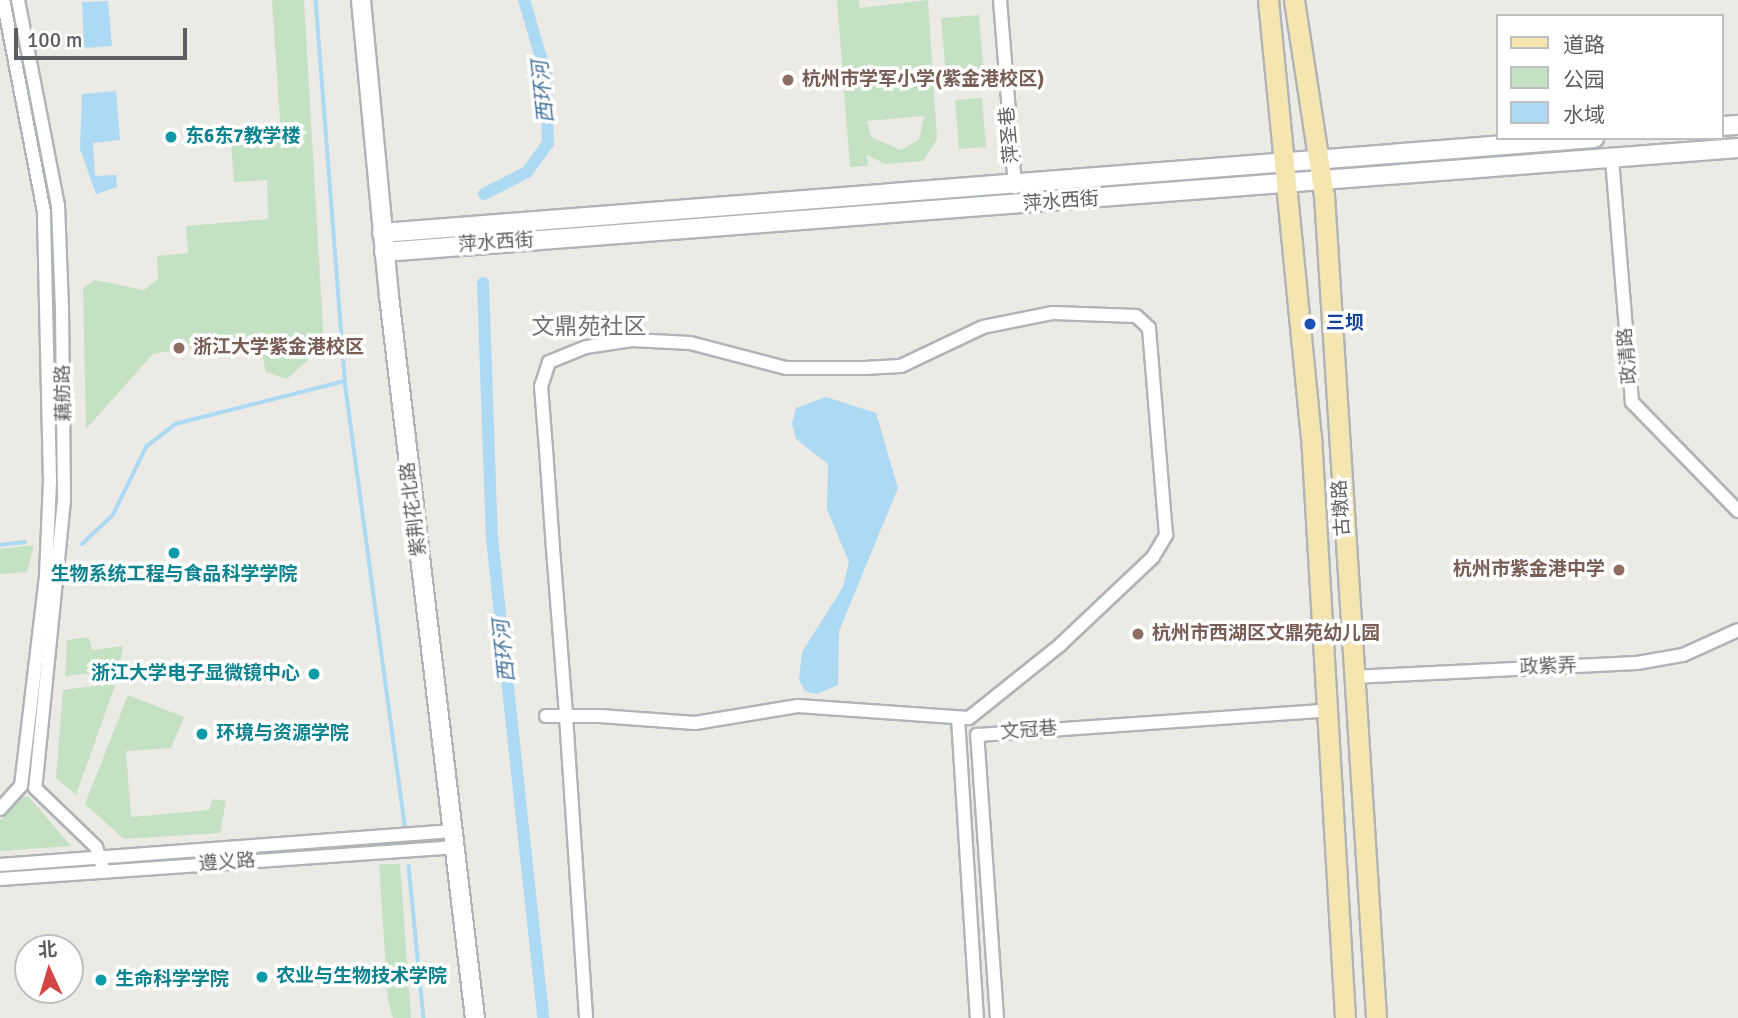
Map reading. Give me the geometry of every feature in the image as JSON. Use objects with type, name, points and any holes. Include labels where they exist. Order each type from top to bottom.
[{"type":"main road","name":"紫荆花北路","points":[[361,0],[384,252],[475,1018]]},
{"type":"main road","name":"古墩路","points":[[1268,0],[1288,166],[1311,435],[1323,711],[1345,1018]]},
{"type":"main road","name":"古墩路","points":[[1294,0],[1322,185],[1376,1018]]},
{"type":"main road","name":"萍水西街","points":[[382,233],[1288,166],[1572,140]]},
{"type":"main road","name":"萍水西街","points":[[384,252],[1322,185],[1738,148]]},
{"type":"street","name":"藕舫路","points":[[3,0],[44,212],[50,398],[47,576],[28,787]]},
{"type":"street","name":"藕舫路","points":[[18,0],[58,205],[62,308],[63,513],[28,787]]},
{"type":"street","name":"萍圣巷","points":[[1000,0],[1015,187]]},
{"type":"street","name":"政清路","points":[[1612,159],[1632,402],[1738,511]]},
{"type":"street","points":[[546,716],[566,716],[695,723],[798,706],[969,718],[1060,645],[1153,557],[1166,535],[1149,328],[1136,316],[1082,312],[1012,320],[962,335],[931,356],[901,366],[786,368],[690,344],[632,340],[586,347],[549,362],[541,386],[566,716],[586,1018]]},
{"type":"street","name":"政紫弄","points":[[1352,677],[1637,663],[1683,655],[1738,630]]},
{"type":"street","name":"文冠巷","points":[[997,1018],[976,735],[1323,711]]},
{"type":"street","points":[[958,718],[977,1018]]},
{"type":"street","points":[[0,809],[28,787],[103,858],[104,872]]},
{"type":"street","name":"遵义路","points":[[0,865],[454,839]]},
{"type":"street","name":"遵义路","points":[[0,879],[104,872],[454,839]]},
{"type":"green space","points":[[272,0],[304,0],[324,345],[287,379],[266,372],[259,343],[240,339],[153,354],[86,429],[83,288],[95,280],[144,290],[158,279],[157,256],[188,253],[186,226],[268,219],[267,180],[234,182],[231,142],[281,137]]},
{"type":"green space","points":[[837,0],[859,0],[860,8],[928,0],[937,139],[923,161],[885,164],[867,155],[868,166],[850,167]],"holes":[[[924,116],[919,140],[901,150],[871,137],[867,121]]]},
{"type":"green space","points":[[979,15],[985,86],[947,89],[941,18]]},
{"type":"green space","points":[[982,98],[986,147],[959,149],[955,100]]},
{"type":"green space","points":[[34,545],[27,572],[0,574],[0,549]]},
{"type":"green space","points":[[89,637],[92,650],[123,646],[119,670],[65,676],[67,640]]},
{"type":"green space","points":[[116,683],[76,795],[56,778],[63,690]]},
{"type":"green space","points":[[128,695],[184,717],[171,748],[126,751],[131,817],[209,810],[213,799],[226,801],[220,833],[124,839],[85,804]]},
{"type":"green space","points":[[22,797],[29,797],[71,846],[0,851],[0,820]]},
{"type":"green space","points":[[379,864],[400,864],[411,1018],[393,1018],[388,1000]]},
{"type":"water","points":[[108,1],[112,46],[84,48],[82,2]]},
{"type":"water","points":[[116,91],[120,140],[93,143],[95,176],[116,175],[117,187],[96,194],[80,149],[82,94]]},
{"type":"water","points":[[826,397],[876,413],[898,488],[839,631],[838,685],[817,694],[805,691],[799,680],[802,652],[843,587],[849,562],[827,509],[828,464],[796,439],[792,424],[796,408]]},
{"type":"waterway","points":[[316,0],[345,381],[405,825]]},
{"type":"waterway","name":"西环河","points":[[484,194],[527,172],[548,143],[546,75],[524,0]]},
{"type":"waterway","name":"西环河","points":[[483,283],[492,538],[543,1018]]},
{"type":"waterway","points":[[82,544],[113,515],[146,447],[175,424],[345,381]]},
{"type":"waterway","points":[[0,545],[25,542]]},
{"type":"waterway","points":[[409,866],[424,1018]]},
{"type":"place","name":"杭州市学军小学(紫金港校区)","points":[[788,80]]},
{"type":"place","name":"东6东7教学楼","points":[[171,137]]},
{"type":"place","name":"三坝","points":[[1310,324]]},
{"type":"place","name":"浙江大学紫金港校区","points":[[179,348]]},
{"type":"place","name":"生物系统工程与食品科学学院","points":[[174,553]]},
{"type":"place","name":"杭州市紫金港中学","points":[[1619,570]]},
{"type":"place","name":"杭州市西湖区文鼎苑幼儿园","points":[[1138,634]]},
{"type":"place","name":"浙江大学电子显微镜中心","points":[[314,674]]},
{"type":"place","name":"环境与资源学院","points":[[202,734]]},
{"type":"place","name":"农业与生物技术学院","points":[[262,977]]},
{"type":"place","name":"生命科学学院","points":[[101,980]]},
{"type":"district","name":"文鼎苑社区","points":[[589,327]]}]
